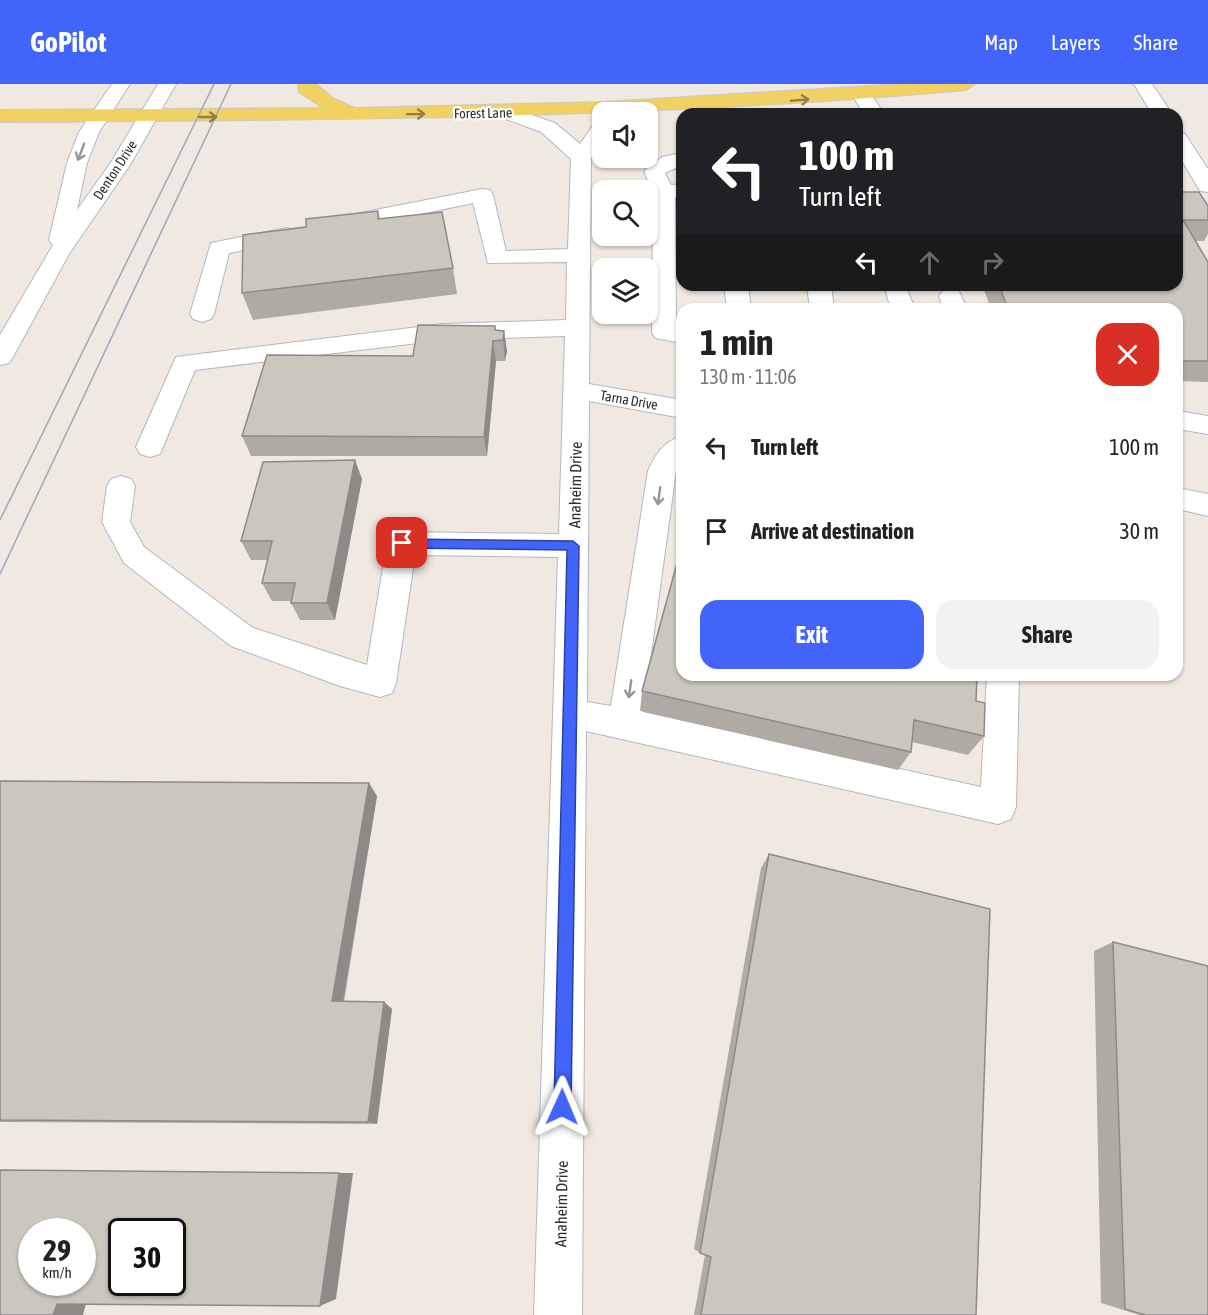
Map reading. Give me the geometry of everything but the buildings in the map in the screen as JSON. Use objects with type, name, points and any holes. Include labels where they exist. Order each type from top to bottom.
[{"type":"main road","points":[[307,84],[306,88],[327,103],[358,115]]},
{"type":"main road","name":"Forest Lane","points":[[658,109],[861,95],[966,84]]},
{"type":"main road","name":"Forest Lane","points":[[0,116],[358,115],[592,111]]},
{"type":"street","name":"Denton Drive","points":[[58,254],[77,163],[89,132],[121,84]]},
{"type":"street","name":"Denton Drive","points":[[0,357],[58,254],[120,165],[167,84]]},
{"type":"street","points":[[1143,84],[1158,108]]},
{"type":"street","points":[[861,95],[869,108]]},
{"type":"street","points":[[505,112],[534,120],[554,130],[566,138],[581,158],[592,142]]},
{"type":"street","points":[[1183,145],[1208,186]]},
{"type":"street","name":"Anaheim Drive","points":[[558,1315],[581,158]]},
{"type":"street","points":[[676,160],[669,161],[654,171],[673,192],[664,332],[676,334]]},
{"type":"street","points":[[202,314],[219,248],[482,195],[496,258],[579,255]]},
{"type":"street","points":[[150,447],[185,363],[443,332],[578,328]]},
{"type":"street","name":"Tarna Drive","points":[[576,390],[676,408]]},
{"type":"street","points":[[1183,421],[1208,425]]},
{"type":"street","points":[[626,723],[662,471],[668,457],[676,451]]},
{"type":"street","points":[[121,486],[116,522],[134,555],[242,637],[340,672],[380,683],[402,543],[573,546]]},
{"type":"street","points":[[1183,500],[1208,505]]},
{"type":"street","points":[[570,713],[626,723],[998,807],[1003,681]]},
{"type":"tram line","points":[[0,520],[214,84]]},
{"type":"tram line","points":[[0,574],[231,84]]},
{"type":"route","points":[[402,543],[573,546],[562,1107]]}]
